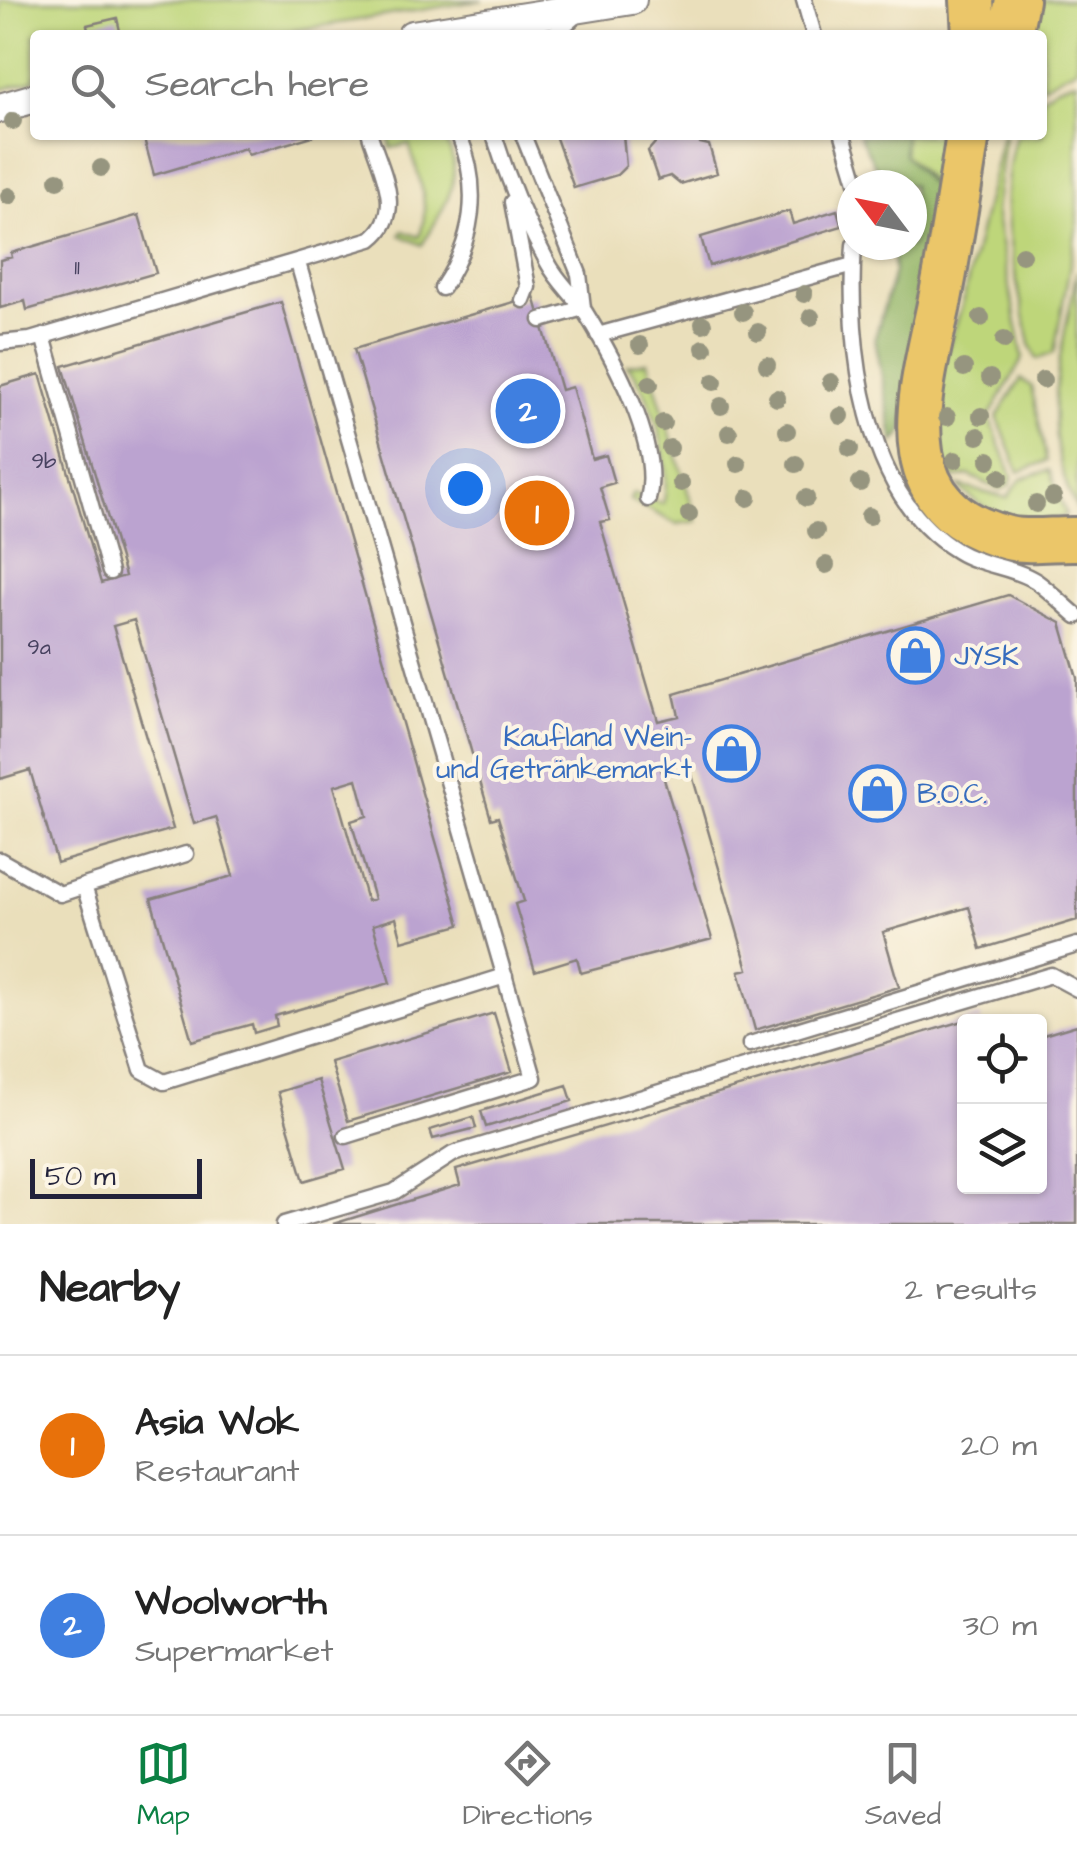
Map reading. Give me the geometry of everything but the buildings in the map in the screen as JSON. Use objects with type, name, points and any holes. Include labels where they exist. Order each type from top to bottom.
[{"type":"main road","points":[[972,0],[974,30]]},
{"type":"main road","points":[[1011,30],[1016,0]]},
{"type":"main road","points":[[967,140],[938,309],[920,378],[916,430],[921,460],[933,485],[964,518],[1009,538],[1069,535]]},
{"type":"main road","points":[[938,309],[966,240],[989,140]]},
{"type":"street","points":[[491,28],[632,0]]},
{"type":"street","points":[[0,108],[30,99]]},
{"type":"lane","points":[[804,0],[813,30]]},
{"type":"lane","points":[[559,30],[586,7]]},
{"type":"lane","points":[[0,343],[42,336],[371,239],[386,228],[391,205],[372,140]]},
{"type":"lane","points":[[442,288],[465,243],[474,196],[461,140]]},
{"type":"lane","points":[[496,140],[511,191],[528,287],[523,300]]},
{"type":"lane","points":[[527,140],[538,176],[579,274],[583,308]]},
{"type":"lane","points":[[844,140],[854,170]]},
{"type":"lane","points":[[511,191],[550,266],[583,308],[598,335],[651,454],[648,498]]},
{"type":"lane","points":[[853,260],[855,354],[881,453],[897,492],[919,520],[957,552],[1034,580],[1077,616]]},
{"type":"lane","points":[[298,263],[534,1078],[346,1136]]},
{"type":"lane","points":[[598,335],[853,265]]},
{"type":"lane","points":[[541,320],[583,308]]},
{"type":"lane","points":[[42,336],[110,572]]},
{"type":"lane","points":[[0,860],[60,894],[186,854]]},
{"type":"lane","points":[[84,886],[142,1070],[164,1082],[505,976]]},
{"type":"lane","points":[[750,1044],[1077,945]]},
{"type":"lane","points":[[284,1224],[394,1192],[454,1154],[1051,975],[1077,989]]},
{"type":"green space","points":[[0,0],[483,0],[297,30],[30,30],[30,81],[0,90]]},
{"type":"green space","points":[[1042,0],[1077,0],[1077,67],[1047,83],[1047,30],[1034,30]]},
{"type":"green space","points":[[1077,80],[1077,226],[1054,353],[1037,359],[1030,344],[1014,266],[1007,187],[1015,140],[1047,140],[1047,93]]},
{"type":"green space","points":[[390,140],[444,140],[450,149],[454,163],[450,191],[422,245],[400,235],[403,231],[419,237],[423,225],[424,202],[409,144],[391,148]]},
{"type":"green space","points":[[862,140],[905,140],[904,154],[918,170],[877,170]]},
{"type":"green space","points":[[905,140],[959,140],[944,225],[937,188],[927,178],[927,170],[920,170],[904,154]]},
{"type":"green space","points":[[1001,140],[1004,140],[995,211],[1023,358],[989,417],[1012,476],[1010,485],[1000,490],[969,475],[953,478],[945,465],[930,402],[962,306]]},
{"type":"green space","points":[[927,181],[948,197],[903,432],[894,442],[875,338],[894,272],[893,260],[927,260]]},
{"type":"green space","points":[[1077,271],[1077,510],[1057,449],[1055,420],[1059,363]]},
{"type":"green space","points":[[648,362],[697,521],[677,524],[630,500],[633,493],[663,504],[666,488],[659,430],[645,392],[627,365]]},
{"type":"green space","points":[[1021,379],[1031,386],[1047,461],[1019,472],[997,417]]},
{"type":"green space","points":[[1049,470],[1066,515],[1053,520],[1024,521],[994,512],[959,486],[1007,498],[1021,479]]},
{"type":"place","name":"Woolworth","points":[[528,411]]},
{"type":"place","name":"Asia Wok","points":[[537,513]]},
{"type":"place","name":"JYSK","points":[[915,656]]},
{"type":"place","name":"Kaufland Wein- und Getränkemarkt","points":[[731,753]]},
{"type":"place","name":"B.O.C.","points":[[878,794]]}]
